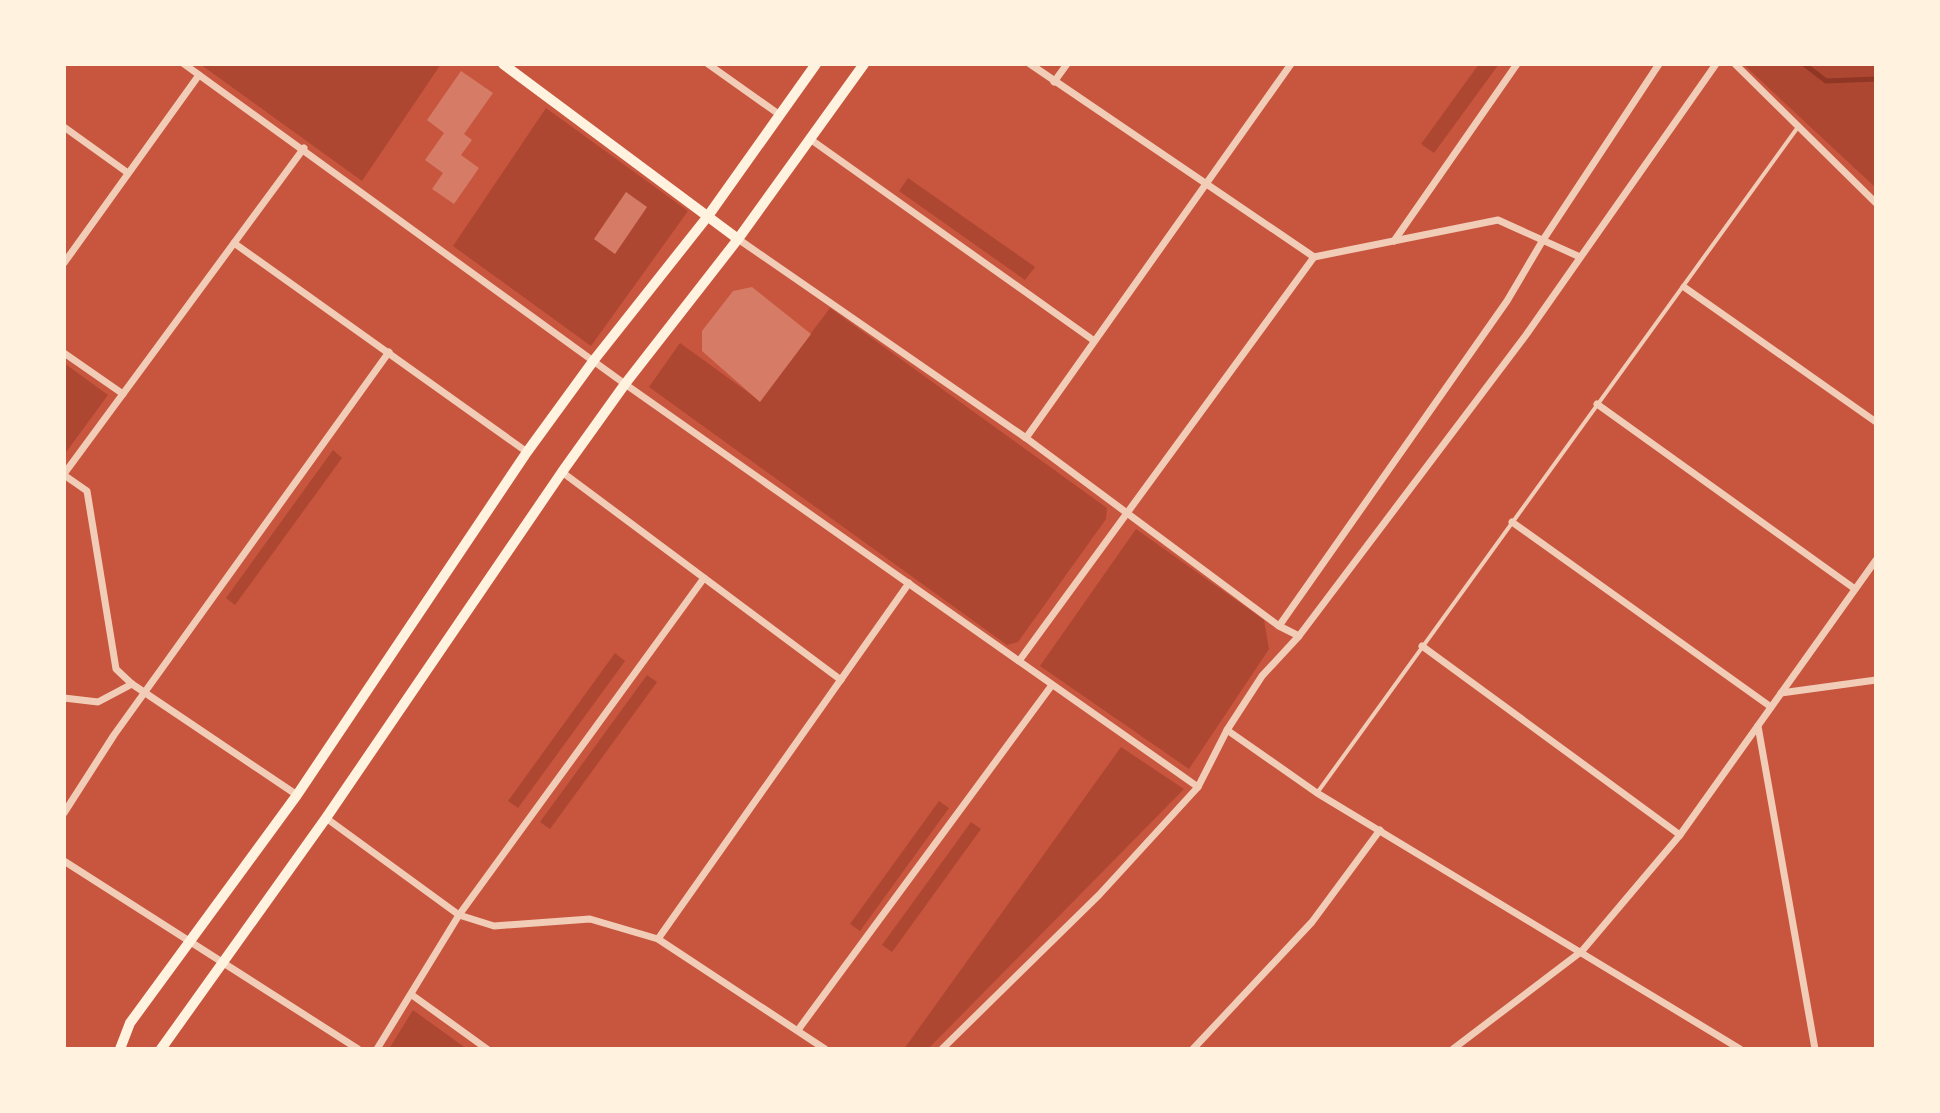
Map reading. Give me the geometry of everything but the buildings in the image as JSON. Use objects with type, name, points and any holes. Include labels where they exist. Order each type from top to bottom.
[{"type":"main road","points":[[503,64],[738,239]]},
{"type":"main road","points":[[120,1049],[130,1023],[297,795],[527,452],[594,360],[708,216],[816,64]]},
{"type":"main road","points":[[161,1049],[326,818],[562,472],[625,384],[738,239],[864,64]]},
{"type":"street","points":[[184,64],[304,148],[625,384],[1198,787]]},
{"type":"street","points":[[708,64],[780,115]]},
{"type":"street","points":[[1030,64],[1314,257]]},
{"type":"street","points":[[1054,82],[1067,64]]},
{"type":"street","points":[[1026,438],[1291,64]]},
{"type":"street","points":[[1394,241],[1517,64]]},
{"type":"street","points":[[1279,626],[1507,301],[1543,240],[1659,64]]},
{"type":"street","points":[[942,1049],[1099,895],[1198,787],[1227,730],[1262,676],[1299,636],[1580,257],[1716,64]]},
{"type":"street","points":[[1735,64],[1876,203]]},
{"type":"street","points":[[64,263],[199,75]]},
{"type":"street","points":[[64,127],[128,173]]},
{"type":"street","points":[[810,139],[1093,340]]},
{"type":"street","points":[[297,795],[132,684],[116,669],[87,491],[64,474],[304,148]]},
{"type":"street","points":[[1019,661],[1314,257],[1498,220],[1580,257]]},
{"type":"street","points":[[738,239],[1026,438],[1279,626],[1299,636]]},
{"type":"street","points":[[234,243],[527,452]]},
{"type":"street","points":[[1684,287],[1876,422]]},
{"type":"street","points":[[64,813],[145,692],[389,352]]},
{"type":"street","points":[[64,353],[123,394]]},
{"type":"street","points":[[1597,404],[1855,589]]},
{"type":"street","points":[[562,472],[841,680]]},
{"type":"street","points":[[1512,522],[1771,707]]},
{"type":"street","points":[[1453,1049],[1582,951],[1680,835],[1876,560]]},
{"type":"street","points":[[377,1049],[459,915],[704,578]]},
{"type":"street","points":[[658,939],[909,583]]},
{"type":"street","points":[[1422,646],[1680,835]]},
{"type":"street","points":[[1781,693],[1876,680]]},
{"type":"street","points":[[64,698],[98,702],[132,684]]},
{"type":"street","points":[[798,1030],[1052,685]]},
{"type":"street","points":[[1758,726],[1815,1049]]},
{"type":"street","points":[[1227,730],[1317,793],[1740,1049]]},
{"type":"street","points":[[326,818],[459,915],[494,926],[590,919],[658,939],[825,1049]]},
{"type":"street","points":[[1193,1049],[1312,922],[1380,830]]},
{"type":"street","points":[[64,861],[358,1049]]},
{"type":"street","points":[[412,995],[487,1049]]},
{"type":"lane","points":[[1317,793],[1799,126]]},
{"type":"shaded area","points":[[200,64],[441,64],[362,181]]},
{"type":"shaded area","points":[[1479,64],[1499,64],[1434,153],[1421,144]]},
{"type":"shaded area","points":[[1743,64],[1876,64],[1876,188]]},
{"type":"shaded area","points":[[546,108],[688,211],[591,346],[453,246]]},
{"type":"shaded area","points":[[908,178],[1035,267],[1025,280],[899,191]]},
{"type":"shaded area","points":[[830,308],[1107,508],[1106,519],[1018,642],[1007,645],[649,387],[680,343],[760,401]]},
{"type":"shaded area","points":[[64,363],[108,395],[64,455]]},
{"type":"shaded area","points":[[333,450],[342,458],[235,605],[226,598]]},
{"type":"shaded area","points":[[1136,529],[1264,620],[1269,649],[1189,769],[1040,666]]},
{"type":"shaded area","points":[[615,653],[625,661],[518,808],[508,801]]},
{"type":"shaded area","points":[[647,675],[657,682],[550,829],[540,822]]},
{"type":"shaded area","points":[[1121,747],[1184,789],[928,1049],[904,1049]]},
{"type":"shaded area","points":[[939,801],[949,808],[860,931],[850,924]]},
{"type":"shaded area","points":[[971,822],[981,829],[892,952],[882,945]]},
{"type":"shaded area","points":[[413,1010],[467,1049],[389,1049]]},
{"type":"waterway","points":[[1804,64],[1826,81],[1876,79]]}]
